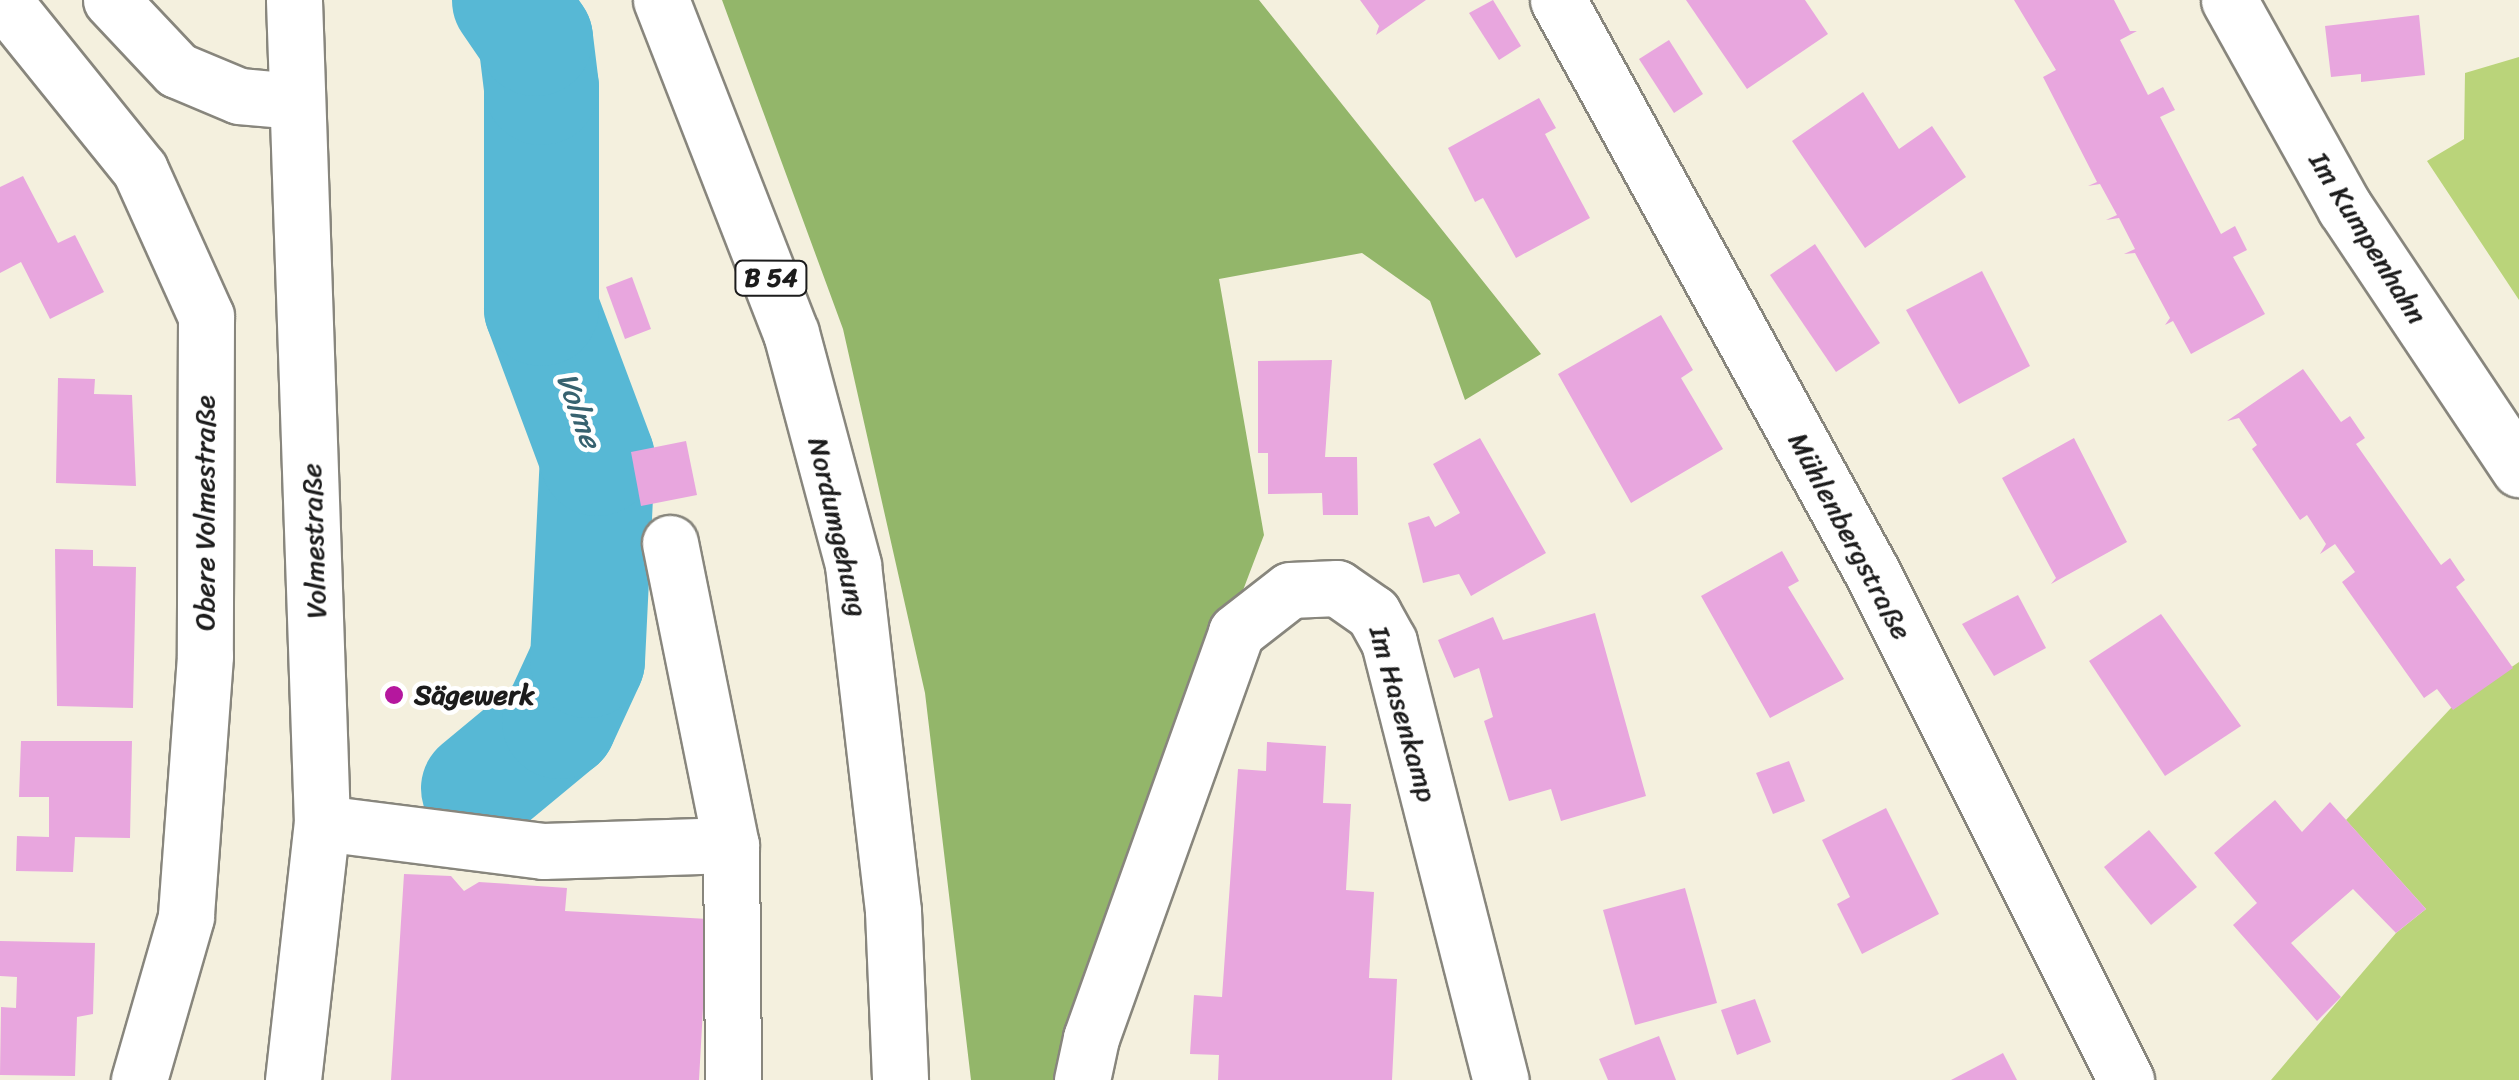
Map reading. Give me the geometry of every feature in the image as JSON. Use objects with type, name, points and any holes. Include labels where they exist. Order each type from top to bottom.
[{"type":"street","name":"Obere Volmestraße","points":[[2,0],[140,170],[206,316],[205,656],[186,917],[139,1080]]},
{"type":"street","points":[[112,0],[177,70],[239,96],[294,102]]},
{"type":"street","name":"Volmestraße","points":[[292,1080],[322,823],[318,592],[294,102],[294,0]]},
{"type":"street","name":"Nordumgehung","points":[[661,0],[791,333],[852,565],[893,911],[900,1080]]},
{"type":"street","name":"Mühlenbergstraße","points":[[1558,0],[1872,572],[2126,1080]]},
{"type":"street","name":"Im Kumpenhahn","points":[[2229,0],[2345,208],[2519,470]]},
{"type":"street","points":[[670,543],[731,846],[733,1080]]},
{"type":"street","name":"Im Hasenkamp","points":[[1082,1080],[1091,1038],[1236,632],[1290,590],[1338,588],[1374,612],[1389,642],[1501,1080]]},
{"type":"street","points":[[322,823],[543,851],[731,846]]},
{"type":"street","points":[[163,999],[171,1080]]},
{"type":"green space","points":[[722,0],[1259,0],[1541,354],[1465,400],[1430,301],[1362,253],[1219,279],[1264,535],[1057,1080],[971,1080],[925,693],[843,329]]},
{"type":"green space","points":[[2519,57],[2519,300],[2427,161],[2464,139],[2465,73]]},
{"type":"green space","points":[[2519,662],[2519,1080],[2271,1080],[2396,933],[2426,909],[2346,820],[2451,708]]},
{"type":"building","points":[[1360,0],[1426,0],[1376,35],[1379,26]]},
{"type":"building","points":[[1493,0],[1521,46],[1499,60],[1469,13]]},
{"type":"building","points":[[1686,0],[1805,0],[1828,34],[1747,89]]},
{"type":"building","points":[[2014,0],[2114,0],[2130,31],[2137,31],[2120,40],[2148,95],[2163,87],[2175,110],[2160,117],[2221,234],[2235,226],[2247,250],[2233,257],[2265,314],[2191,354],[2173,321],[2165,325],[2170,318],[2135,253],[2124,254],[2135,249],[2119,218],[2106,220],[2117,215],[2100,184],[2088,186],[2097,182],[2043,77],[2056,70]]},
{"type":"building","points":[[2419,15],[2425,75],[2361,82],[2361,74],[2331,77],[2325,26]]},
{"type":"building","points":[[1669,40],[1703,94],[1674,113],[1639,59]]},
{"type":"building","points":[[1863,92],[1899,149],[1932,126],[1966,177],[1865,248],[1792,141]]},
{"type":"building","points":[[1539,98],[1556,128],[1545,134],[1590,218],[1516,258],[1483,198],[1475,202],[1448,148]]},
{"type":"building","points":[[23,176],[58,243],[75,235],[104,292],[50,319],[21,262],[0,273],[0,187]]},
{"type":"building","points":[[1815,244],[1880,343],[1836,372],[1770,275]]},
{"type":"building","points":[[1982,271],[2030,366],[1959,404],[1906,310]]},
{"type":"building","points":[[632,277],[651,329],[625,339],[606,287]]},
{"type":"building","points":[[1661,315],[1693,370],[1681,378],[1723,449],[1631,503],[1558,374]]},
{"type":"building","points":[[1332,360],[1325,457],[1357,457],[1358,515],[1323,515],[1322,493],[1268,494],[1268,453],[1258,453],[1258,361]]},
{"type":"building","points":[[2303,369],[2341,422],[2350,416],[2365,438],[2356,444],[2441,565],[2450,558],[2465,580],[2456,587],[2513,668],[2453,710],[2437,689],[2424,698],[2342,582],[2355,572],[2335,544],[2320,554],[2326,544],[2307,515],[2300,520],[2252,449],[2257,445],[2239,418],[2227,421]]},
{"type":"building","points":[[58,378],[95,379],[94,394],[132,395],[136,486],[56,483]]},
{"type":"building","points":[[1480,438],[1546,553],[1471,596],[1459,574],[1423,583],[1408,523],[1429,516],[1435,527],[1460,513],[1433,464]]},
{"type":"building","points":[[2074,438],[2127,542],[2051,584],[2056,578],[2002,478]]},
{"type":"building","points":[[686,441],[697,495],[641,506],[631,452]]},
{"type":"building","points":[[55,549],[93,550],[93,566],[136,567],[133,708],[57,706]]},
{"type":"building","points":[[1782,551],[1799,581],[1788,587],[1844,679],[1770,718],[1701,596]]},
{"type":"building","points":[[2018,595],[2046,648],[1994,676],[1962,624]]},
{"type":"building","points":[[1595,613],[1646,796],[1561,821],[1551,789],[1509,801],[1484,721],[1493,717],[1479,668],[1454,678],[1438,640],[1493,617],[1503,640]]},
{"type":"building","points":[[2161,614],[2241,726],[2165,776],[2089,661]]},
{"type":"building","points":[[21,741],[132,741],[130,838],[75,837],[73,872],[16,871],[17,836],[49,837],[49,797],[19,797]]},
{"type":"building","points":[[1267,742],[1326,746],[1323,803],[1351,804],[1346,890],[1374,892],[1369,978],[1397,979],[1392,1080],[1218,1080],[1219,1055],[1190,1054],[1194,995],[1222,997],[1238,769],[1266,771]]},
{"type":"building","points":[[1789,761],[1805,801],[1773,814],[1756,773]]},
{"type":"building","points":[[2275,800],[2302,832],[2330,802],[2426,909],[2396,933],[2353,889],[2291,943],[2341,997],[2317,1021],[2233,925],[2257,903],[2214,853]]},
{"type":"building","points":[[1886,808],[1939,914],[1862,954],[1837,904],[1850,897],[1822,840]]},
{"type":"building","points":[[2149,830],[2197,887],[2151,925],[2104,867]]},
{"type":"building","points":[[404,874],[451,876],[464,891],[479,882],[567,888],[565,911],[708,919],[699,1080],[391,1080]]},
{"type":"building","points":[[1685,888],[1717,1003],[1635,1025],[1603,910]]},
{"type":"building","points":[[0,941],[95,943],[93,1014],[77,1017],[75,1076],[0,1075],[1,1007],[16,1008],[17,977],[0,976]]},
{"type":"building","points":[[1755,999],[1771,1042],[1737,1055],[1721,1010]]},
{"type":"building","points":[[1659,1036],[1676,1080],[1608,1080],[1599,1059]]},
{"type":"building","points":[[2003,1053],[2017,1080],[1951,1080]]},
{"type":"waterway","name":"Volme","points":[[478,788],[559,721],[587,660],[597,458],[541,308],[541,87],[535,38],[509,0]]},
{"type":"place","name":"Sägewerk","points":[[394,695]]}]
